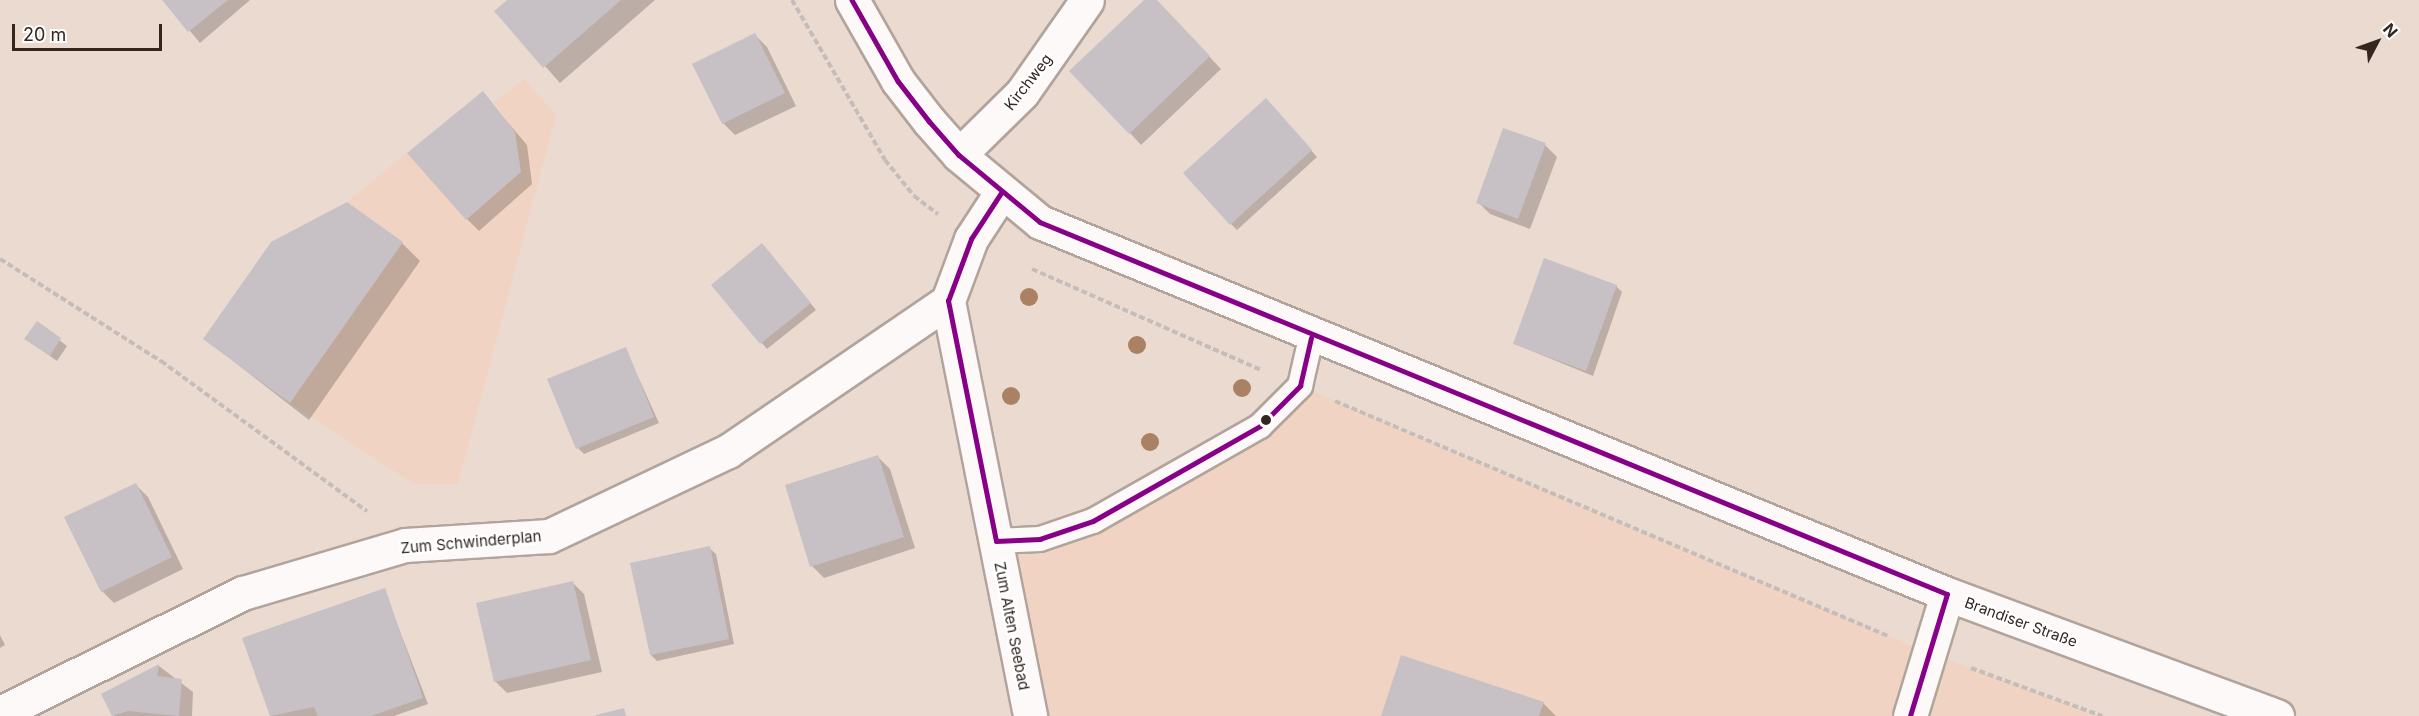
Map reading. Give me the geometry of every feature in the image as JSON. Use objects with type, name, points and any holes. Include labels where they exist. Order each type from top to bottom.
[{"type":"street","name":"Brandiser Straße","points":[[852,0],[898,81],[959,155],[1001,194],[1040,222],[1084,244],[1311,338],[1947,594],[2277,716]]},
{"type":"street","name":"Kirchweg","points":[[959,155],[1022,93],[1087,0]]},
{"type":"street","points":[[948,301],[971,239],[1001,194]]},
{"type":"street","name":"Zum Alten Seebad","points":[[948,301],[1030,716]]},
{"type":"street","name":"Zum Schwinderplan","points":[[0,713],[243,593],[405,545],[549,536],[728,451],[948,301]]},
{"type":"street","points":[[1910,716],[1947,594]]},
{"type":"lane","points":[[996,541],[1040,539],[1093,521],[1260,426],[1300,386],[1311,338]]},
{"type":"path","points":[[792,0],[885,160],[914,196],[971,239],[1120,312],[1929,653],[2102,716]]},
{"type":"path","points":[[0,259],[161,361],[357,501],[405,545]]},
{"type":"shaded area","points":[[524,79],[556,115],[458,484],[414,484],[290,403],[403,242],[347,202],[407,153],[466,219],[520,172],[515,132],[494,102]]},
{"type":"shaded area","points":[[1300,386],[1929,653],[2102,716],[1030,716],[996,541],[1093,521]]},
{"type":"building","points":[[162,0],[228,0],[188,32]]},
{"type":"building","points":[[507,0],[621,0],[543,68],[494,11]]},
{"type":"building","points":[[1144,0],[1157,0],[1210,56],[1129,134],[1069,71]]},
{"type":"building","points":[[755,33],[785,93],[722,124],[692,64]]},
{"type":"building","points":[[483,91],[515,132],[521,172],[466,220],[407,153]]},
{"type":"building","points":[[1266,98],[1312,150],[1230,225],[1183,173]]},
{"type":"building","points":[[1503,128],[1546,143],[1518,219],[1476,203]]},
{"type":"building","points":[[347,202],[403,242],[290,403],[203,339],[271,242]]},
{"type":"building","points":[[762,243],[811,303],[760,344],[711,285]]},
{"type":"building","points":[[1544,258],[1617,285],[1586,371],[1513,344]]},
{"type":"building","points":[[37,321],[61,338],[50,356],[24,339]]},
{"type":"building","points":[[626,347],[654,417],[576,449],[547,379]]},
{"type":"building","points":[[878,455],[904,537],[810,567],[785,485]]},
{"type":"building","points":[[136,483],[172,557],[101,592],[64,517]]},
{"type":"building","points":[[710,546],[729,639],[650,655],[630,563]]},
{"type":"building","points":[[573,581],[591,660],[494,682],[476,603]]},
{"type":"building","points":[[385,588],[423,698],[371,716],[318,716],[314,707],[270,716],[242,638]]},
{"type":"building","points":[[1401,655],[1544,702],[1539,716],[1381,716]]},
{"type":"building","points":[[159,664],[157,676],[182,679],[179,716],[128,711],[112,716],[101,694]]},
{"type":"building","points":[[624,708],[626,716],[596,716],[596,715]]},
{"type":"transit line","points":[[852,0],[898,81],[929,121],[959,155],[1040,222],[1947,594]]},
{"type":"transit line","points":[[996,541],[948,301],[971,239],[1001,193]]},
{"type":"transit line","points":[[996,541],[1040,539],[1093,521],[1260,426],[1300,386],[1311,338]]},
{"type":"transit line","points":[[1910,716],[1947,594]]}]
